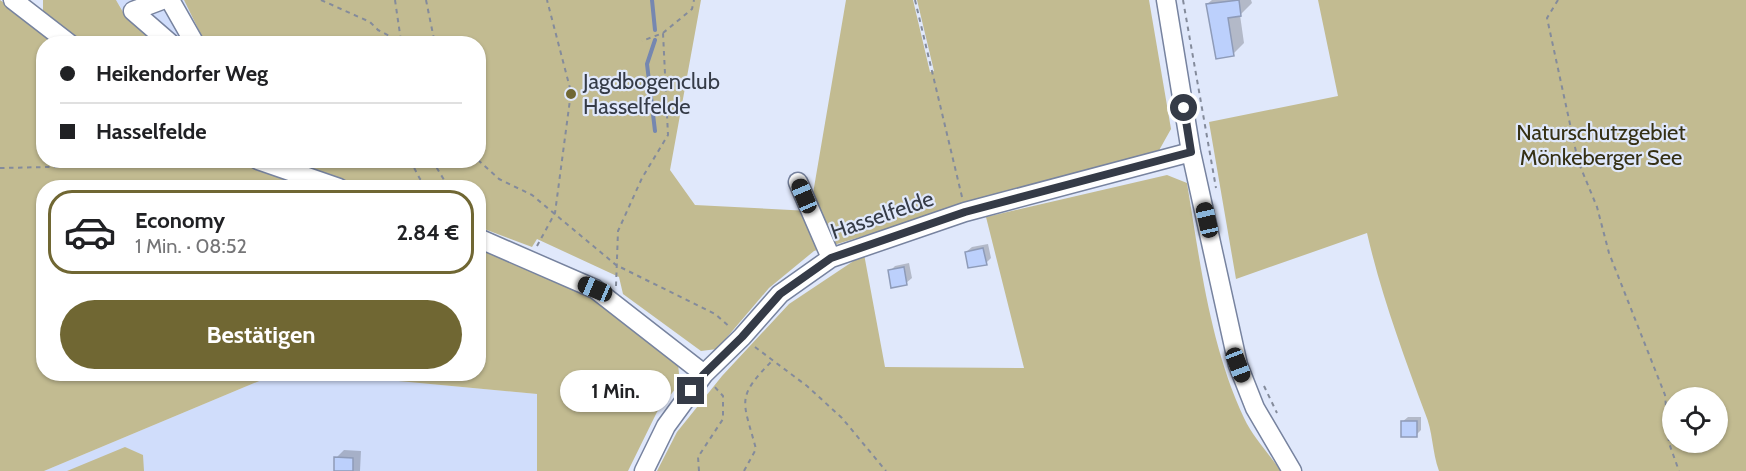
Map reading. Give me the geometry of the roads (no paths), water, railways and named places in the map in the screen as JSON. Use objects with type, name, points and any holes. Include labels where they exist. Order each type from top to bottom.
[{"type":"street","points":[[13,0],[60,36]]},
{"type":"street","points":[[162,0],[133,11],[162,36]]},
{"type":"street","points":[[170,0],[190,36]]},
{"type":"street","points":[[1166,0],[1191,152],[1238,365],[1255,408],[1292,471]]},
{"type":"street","name":"Hasselfelde","points":[[644,471],[666,426],[704,374],[742,337],[780,294],[831,258],[965,212],[1191,152]]},
{"type":"street","points":[[283,168],[317,180]]},
{"type":"street","points":[[298,168],[304,175]]},
{"type":"street","points":[[798,182],[831,258]]},
{"type":"street","points":[[486,241],[595,289],[704,374]]},
{"type":"waterway","points":[[652,0],[655,30]]},
{"type":"waterway","points":[[655,40],[647,64],[655,131]]},
{"type":"place","name":"Jagdbogenclub Hasselfelde","points":[[571,94]]},
{"type":"park label","name":"Naturschutzgebiet Mönkeberger See","points":[[1601,144]]}]
